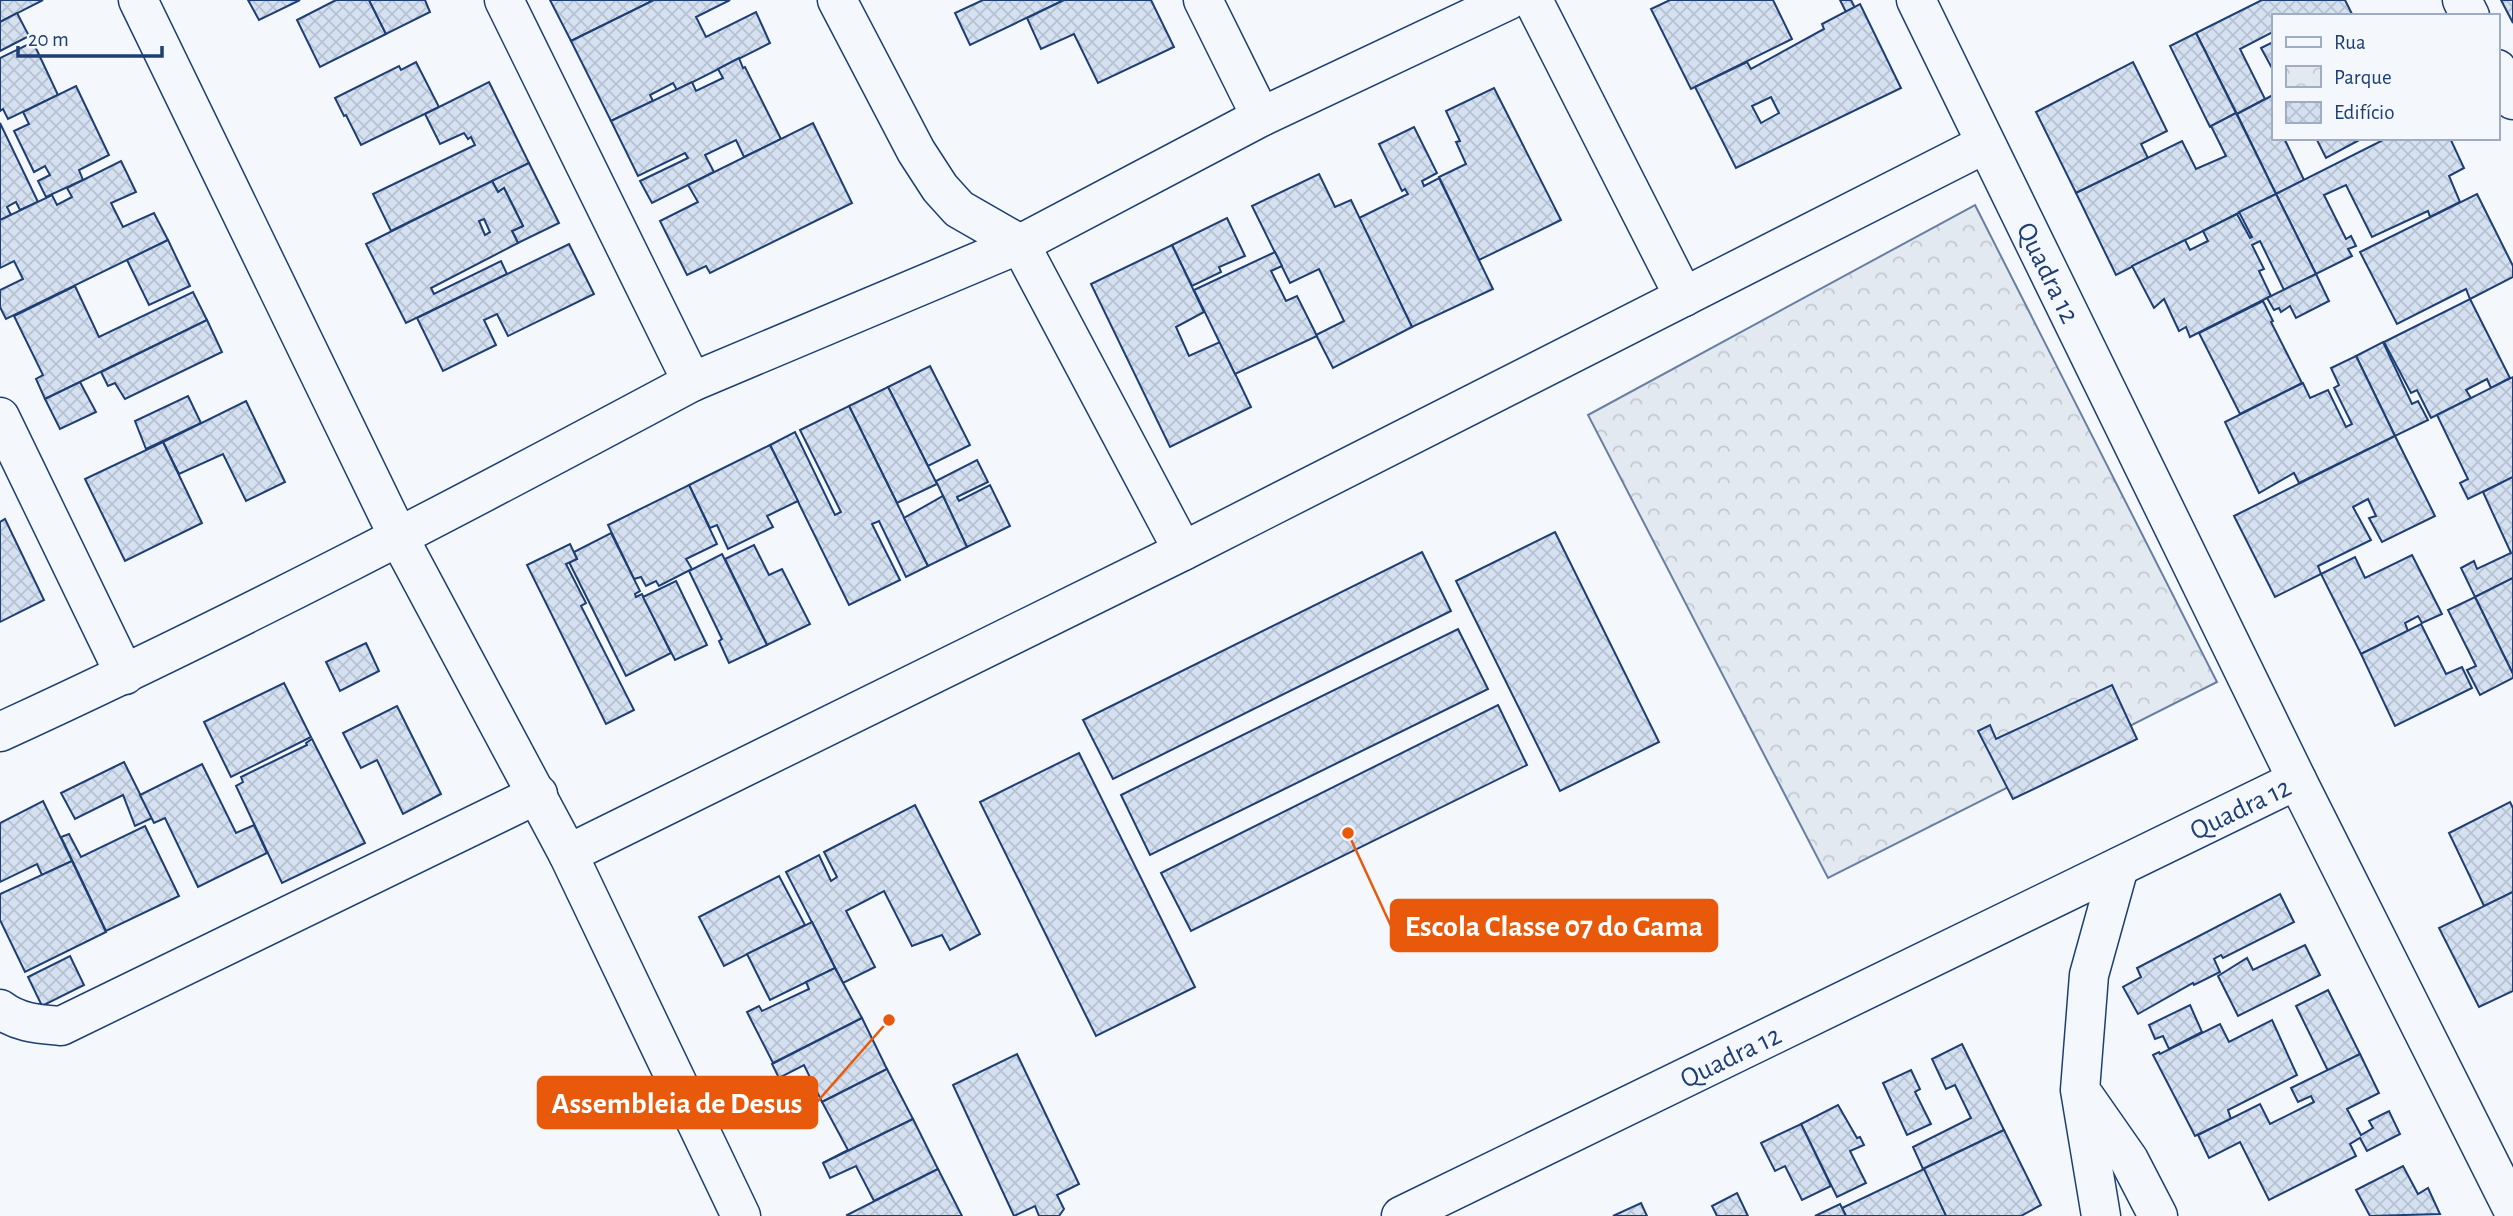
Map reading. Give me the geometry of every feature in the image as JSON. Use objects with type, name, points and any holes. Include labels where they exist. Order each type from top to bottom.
[{"type":"street","points":[[138,0],[399,538],[568,854],[741,1216]]},
{"type":"street","points":[[504,0],[692,382]]},
{"type":"street","points":[[837,0],[916,151],[940,188],[959,209],[1020,244],[1183,551]]},
{"type":"street","points":[[1203,0],[1261,117]]},
{"type":"street","points":[[0,732],[125,675],[399,538],[692,382],[1020,244],[1261,117],[1509,0]]},
{"type":"street","points":[[1533,0],[1684,297]]},
{"type":"street","name":"Quadra 12","points":[[1406,1215],[2297,780],[1916,0]]},
{"type":"street","points":[[2499,73],[2513,100]]},
{"type":"street","points":[[568,854],[1183,551],[1985,144]]},
{"type":"street","points":[[0,417],[125,675]]},
{"type":"street","points":[[2297,780],[2513,1210]]},
{"type":"street","points":[[0,1009],[30,1024],[61,1026],[538,794]]},
{"type":"street","points":[[2101,1216],[2080,1090],[2089,975],[2119,867]]},
{"type":"street","points":[[2080,1090],[2129,1160],[2158,1216]]},
{"type":"green space","points":[[1975,205],[2217,682],[1828,878],[1588,415]]},
{"type":"building","points":[[0,0],[43,0],[0,22]]},
{"type":"building","points":[[248,0],[300,0],[259,20]]},
{"type":"building","points":[[336,0],[369,0],[386,34],[320,67],[297,20]]},
{"type":"building","points":[[369,0],[425,0],[430,12],[386,34]]},
{"type":"building","points":[[550,0],[654,0],[571,41]]},
{"type":"building","points":[[654,0],[730,0],[696,17],[706,37],[756,12],[770,43],[677,90],[673,83],[650,95],[653,101],[611,121],[571,41]]},
{"type":"building","points":[[983,0],[1064,0],[970,45],[955,13]]},
{"type":"building","points":[[1064,0],[1151,0],[1174,47],[1098,83],[1074,34],[1041,49],[1027,18]]},
{"type":"building","points":[[1670,0],[1773,0],[1792,39],[1691,89],[1651,9]]},
{"type":"building","points":[[1840,0],[1851,0],[1855,8],[1846,12]]},
{"type":"building","points":[[2262,0],[2345,0],[2352,14],[2272,14],[2272,33],[2240,49],[2265,99],[2237,114],[2196,33]]},
{"type":"building","points":[[2501,0],[2513,0],[2513,23]]},
{"type":"building","points":[[1860,4],[1901,88],[1736,168],[1695,87],[1747,62],[1751,69],[1824,29],[1822,24]],"holes":[[[1771,97],[1779,113],[1761,123],[1752,106]]]},
{"type":"building","points":[[17,13],[29,36],[0,51],[0,22]]},
{"type":"building","points":[[2196,33],[2236,113],[2210,127],[2170,46]]},
{"type":"building","points":[[33,42],[58,95],[8,119],[3,109],[0,111],[0,58]]},
{"type":"building","points":[[2272,42],[2272,68],[2261,48]]},
{"type":"building","points":[[739,58],[781,139],[744,157],[736,140],[705,155],[714,172],[652,203],[640,181],[688,158],[685,153],[638,176],[611,121],[692,82],[696,91],[723,78],[718,69]]},
{"type":"building","points":[[416,62],[439,107],[361,145],[335,98],[399,66],[401,70]]},
{"type":"building","points":[[2133,62],[2167,131],[2141,144],[2148,158],[2076,193],[2036,112]]},
{"type":"building","points":[[489,82],[529,163],[391,231],[373,194],[475,145],[471,137],[468,139],[464,133],[440,144],[425,114]]},
{"type":"building","points":[[76,86],[109,155],[79,170],[83,180],[46,197],[38,181],[50,175],[45,166],[34,172],[14,131],[29,124],[23,112]]},
{"type":"building","points":[[1494,88],[1561,220],[1479,260],[1439,177],[1466,164],[1456,142],[1460,141],[1446,111]]},
{"type":"building","points":[[2272,96],[2272,140],[2285,140],[2304,180],[2276,194],[2237,114]]},
{"type":"building","points":[[2236,113],[2276,194],[2116,275],[2076,193],[2182,141],[2196,169],[2226,156],[2211,126]]},
{"type":"building","points":[[0,123],[38,202],[20,210],[16,202],[7,207],[11,215],[0,220]]},
{"type":"building","points":[[813,123],[852,203],[710,273],[706,266],[687,275],[660,221],[698,202],[688,185]]},
{"type":"building","points":[[1414,127],[1437,173],[1422,181],[1424,186],[1439,178],[1493,289],[1412,327],[1359,218],[1408,194],[1405,189],[1402,191],[1379,144]]},
{"type":"building","points":[[2317,140],[2359,140],[2326,158]]},
{"type":"building","points":[[2383,140],[2451,140],[2464,168],[2449,176],[2460,202],[2430,217],[2428,211],[2372,237],[2346,185],[2324,195],[2346,239],[2351,236],[2356,246],[2348,249],[2352,256],[2316,274],[2276,194]]},
{"type":"building","points":[[121,161],[136,192],[111,203],[123,227],[154,213],[168,240],[6,319],[0,307],[0,290],[23,279],[14,261],[0,268],[0,220],[52,195],[57,205],[72,197],[67,188]]},
{"type":"building","points":[[529,163],[559,223],[518,243],[512,231],[523,226],[504,188],[498,192],[492,181]]},
{"type":"building","points":[[1319,174],[1335,207],[1351,200],[1412,327],[1333,368],[1316,335],[1344,321],[1319,269],[1290,283],[1252,206]]},
{"type":"building","points":[[492,181],[498,192],[504,188],[523,226],[512,231],[518,243],[431,288],[434,294],[501,261],[507,274],[406,323],[366,244]],"holes":[[[484,219],[490,232],[485,235],[479,221]]]},
{"type":"building","points":[[2276,194],[2316,274],[2284,290],[2260,241],[2252,245],[2264,269],[2259,271],[2271,296],[2190,337],[2186,327],[2179,331],[2164,299],[2154,308],[2132,266],[2185,240],[2190,250],[2208,241],[2203,231],[2237,214],[2250,238],[2252,237],[2239,212]]},
{"type":"building","points":[[2477,194],[2513,266],[2513,277],[2470,299],[2466,289],[2397,324],[2360,252]]},
{"type":"building","points":[[1227,218],[1245,256],[1219,267],[1221,272],[1192,286],[1172,245]]},
{"type":"building","points":[[168,240],[190,286],[149,305],[127,260]]},
{"type":"building","points":[[569,244],[594,294],[508,336],[497,314],[484,320],[496,345],[443,371],[417,318]]},
{"type":"building","points":[[1172,245],[1204,312],[1176,327],[1189,356],[1220,342],[1251,407],[1170,447],[1091,284]]},
{"type":"building","points":[[1275,252],[1282,266],[1271,271],[1286,301],[1297,296],[1317,336],[1235,374],[1194,290]]},
{"type":"building","points":[[2316,274],[2329,301],[2296,318],[2290,306],[2281,312],[2279,308],[2274,310],[2267,298]]},
{"type":"building","points":[[75,286],[99,337],[193,292],[207,320],[45,399],[36,379],[43,375],[14,316]]},
{"type":"building","points":[[2470,299],[2510,378],[2491,388],[2487,379],[2466,390],[2471,398],[2431,418],[2417,390],[2411,393],[2384,342]]},
{"type":"building","points":[[2263,301],[2302,383],[2240,414],[2199,333]]},
{"type":"building","points":[[207,320],[222,352],[125,399],[115,383],[108,386],[101,372]]},
{"type":"building","points":[[2383,342],[2412,404],[2418,401],[2428,420],[2395,436],[2356,356]]},
{"type":"building","points":[[2356,356],[2395,436],[2299,483],[2294,473],[2259,493],[2225,422],[2303,383],[2310,398],[2328,390],[2346,427],[2352,424],[2334,388],[2339,385],[2331,368]]},
{"type":"building","points":[[930,366],[970,445],[928,466],[888,387]]},
{"type":"building","points":[[2513,377],[2513,477],[2468,499],[2460,483],[2468,479],[2437,415]]},
{"type":"building","points":[[80,382],[96,412],[60,429],[45,399]]},
{"type":"building","points":[[888,387],[937,484],[897,503],[849,406]]},
{"type":"building","points":[[188,396],[201,423],[146,449],[135,421]]},
{"type":"building","points":[[246,401],[285,482],[246,501],[223,454],[179,474],[163,442]]},
{"type":"building","points":[[849,406],[928,566],[906,577],[879,521],[872,524],[900,580],[849,605],[770,445],[795,432],[835,515],[841,512],[800,430]]},
{"type":"building","points":[[2395,436],[2435,516],[2382,542],[2369,518],[2376,516],[2368,499],[2353,507],[2371,540],[2318,566],[2321,574],[2275,597],[2234,516]]},
{"type":"building","points":[[163,442],[202,523],[125,561],[85,479]]},
{"type":"building","points":[[770,445],[798,501],[767,516],[773,527],[728,549],[717,525],[710,528],[689,485]]},
{"type":"building","points":[[977,460],[988,482],[957,497],[959,501],[990,485],[1010,526],[967,547],[936,481]]},
{"type":"building","points":[[2513,477],[2513,578],[2475,597],[2461,568],[2474,561],[2477,569],[2511,553],[2483,492]]},
{"type":"building","points":[[689,485],[717,544],[686,559],[692,569],[659,586],[656,581],[646,586],[641,577],[634,579],[608,525]]},
{"type":"building","points":[[943,496],[967,547],[928,566],[904,518]]},
{"type":"building","points":[[5,519],[44,600],[0,622],[0,522]]},
{"type":"building","points":[[1555,532],[1659,742],[1560,791],[1456,581]]},
{"type":"building","points":[[611,533],[640,591],[635,594],[636,597],[642,594],[671,653],[626,676],[569,562],[577,559],[574,552]]},
{"type":"building","points":[[570,544],[577,559],[566,564],[586,603],[581,606],[634,710],[606,724],[527,565]]},
{"type":"building","points":[[754,545],[769,575],[782,569],[810,624],[767,645],[725,559]]},
{"type":"building","points":[[1422,552],[1451,611],[1113,779],[1083,720]]},
{"type":"building","points":[[722,554],[767,645],[729,663],[719,641],[722,639],[689,571]]},
{"type":"building","points":[[2412,555],[2442,614],[2422,623],[2418,616],[2405,623],[2408,631],[2361,654],[2321,574],[2355,557],[2365,578]]},
{"type":"building","points":[[2513,578],[2513,674],[2475,597]]},
{"type":"building","points":[[676,581],[707,645],[675,660],[643,597]]},
{"type":"building","points":[[2475,597],[2513,674],[2513,678],[2480,695],[2467,670],[2476,666],[2448,610]]},
{"type":"building","points":[[2421,624],[2446,674],[2462,667],[2472,688],[2395,726],[2361,654]]},
{"type":"building","points":[[1458,629],[1488,689],[1150,855],[1121,795]]},
{"type":"building","points":[[366,643],[379,671],[340,691],[326,662]]},
{"type":"building","points":[[284,683],[311,737],[231,777],[204,722]]},
{"type":"building","points":[[2112,685],[2137,739],[2013,799],[1978,731],[1990,725],[1996,739]]},
{"type":"building","points":[[1498,705],[1527,765],[1191,931],[1161,873]]},
{"type":"building","points":[[397,706],[441,794],[403,814],[377,760],[361,768],[343,733]]},
{"type":"building","points":[[312,739],[365,843],[282,883],[236,786],[243,782],[241,777],[307,745]]},
{"type":"building","points":[[1079,753],[1195,987],[1096,1036],[980,802]]},
{"type":"building","points":[[124,762],[152,818],[135,826],[123,795],[75,819],[61,793]]},
{"type":"building","points":[[202,764],[236,833],[254,825],[267,853],[198,887],[165,818],[154,823],[140,795]]},
{"type":"building","points":[[43,801],[72,861],[42,875],[37,864],[0,882],[0,823]]},
{"type":"building","points":[[2510,802],[2513,808],[2513,892],[2484,906],[2449,833]]},
{"type":"building","points":[[915,805],[980,934],[950,950],[942,935],[912,946],[884,891],[846,911],[875,967],[843,983],[786,872],[819,855],[831,881],[837,877],[824,852]]},
{"type":"building","points":[[145,826],[179,896],[106,931],[61,837],[69,834],[81,857]]},
{"type":"building","points":[[72,861],[106,932],[25,972],[0,920],[0,894]]},
{"type":"building","points":[[779,876],[805,925],[724,966],[699,917]]},
{"type":"building","points":[[2513,892],[2513,991],[2479,1007],[2439,928]]},
{"type":"building","points":[[2280,894],[2294,922],[2223,958],[2221,955],[2214,959],[2220,972],[2194,985],[2193,983],[2138,1014],[2123,987],[2141,977],[2137,968]]},
{"type":"building","points":[[812,922],[835,968],[770,1000],[747,954]]},
{"type":"building","points":[[2305,945],[2320,975],[2238,1016],[2218,976],[2247,958],[2253,970]]},
{"type":"building","points":[[70,956],[84,985],[42,1006],[28,977]]},
{"type":"building","points":[[835,968],[862,1018],[773,1063],[747,1012],[759,1006],[762,1011],[809,989],[806,982]]},
{"type":"building","points":[[2328,990],[2360,1054],[2328,1071],[2296,1006]]},
{"type":"building","points":[[2190,1005],[2202,1032],[2169,1049],[2163,1036],[2155,1039],[2149,1025]]},
{"type":"building","points":[[862,1018],[887,1069],[822,1102],[804,1065],[779,1078],[772,1064]]},
{"type":"building","points":[[2272,1020],[2297,1075],[2228,1110],[2231,1119],[2195,1136],[2153,1055],[2220,1024],[2229,1042]]},
{"type":"building","points":[[1962,1044],[2004,1130],[1923,1169],[1913,1147],[1971,1118],[1955,1085],[1946,1089],[1932,1059]]},
{"type":"building","points":[[1017,1054],[1079,1184],[1057,1195],[1064,1209],[1059,1216],[1039,1216],[1035,1206],[1014,1216],[953,1085]]},
{"type":"building","points":[[2360,1054],[2379,1093],[2347,1109],[2361,1135],[2373,1128],[2369,1121],[2389,1111],[2400,1134],[2367,1151],[2360,1138],[2350,1144],[2356,1156],[2269,1200],[2240,1142],[2209,1158],[2198,1135],[2260,1104],[2270,1124],[2314,1102],[2311,1096],[2298,1102],[2291,1088]]},
{"type":"building","points":[[887,1069],[913,1119],[823,1163],[848,1150],[822,1102]]},
{"type":"building","points":[[1911,1070],[1920,1089],[1915,1092],[1931,1124],[1907,1135],[1883,1083]]},
{"type":"building","points":[[1838,1105],[1864,1145],[1850,1151],[1866,1183],[1837,1197],[1801,1124]]},
{"type":"building","points":[[913,1119],[938,1169],[874,1201],[856,1166],[830,1178],[823,1163]]},
{"type":"building","points":[[1801,1124],[1831,1186],[1802,1200],[1785,1166],[1775,1171],[1761,1143]]},
{"type":"building","points":[[2004,1130],[2041,1205],[2021,1216],[1946,1216],[1923,1169]]},
{"type":"building","points":[[2403,1166],[2418,1194],[2428,1188],[2440,1214],[2370,1216],[2356,1190]]},
{"type":"building","points":[[938,1169],[962,1216],[847,1215]]},
{"type":"building","points":[[1924,1169],[1946,1216],[1846,1216],[1842,1208]]},
{"type":"building","points":[[1737,1193],[1748,1216],[1717,1216],[1712,1206]]},
{"type":"building","points":[[1641,1203],[1647,1216],[1613,1216]]},
{"type":"building","points":[[1840,1204],[1846,1216],[1815,1216]]},
{"type":"place","name":"Escola Classe 07 do Gama","points":[[1348,833]]},
{"type":"place","name":"Assembleia de Desus","points":[[889,1020]]}]
